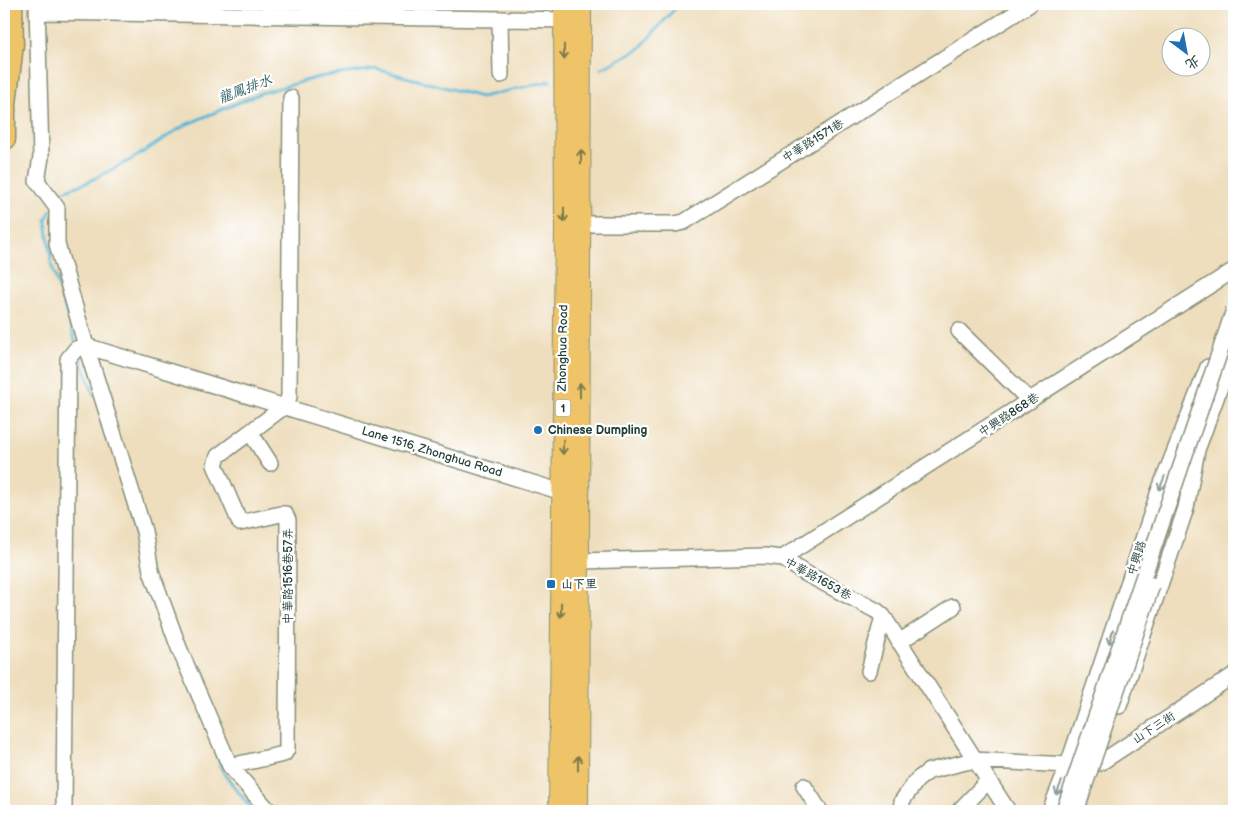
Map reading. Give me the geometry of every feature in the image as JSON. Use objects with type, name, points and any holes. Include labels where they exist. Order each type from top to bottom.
[{"type":"highway","points":[[4,139],[4,110],[12,44],[11,4]]},
{"type":"main road","name":"Zhonghua Road","points":[[571,493],[580,224],[572,12]]},
{"type":"main road","name":"Zhonghua Road","points":[[572,12],[571,561],[578,811]]},
{"type":"main road","name":"Zhonghua Road","points":[[559,811],[571,561]]},
{"type":"street","name":"中華路1571巷","points":[[580,224],[675,224],[684,222],[1030,4]]},
{"type":"street","points":[[268,811],[230,766],[179,648],[151,571],[144,531],[86,346],[57,244],[56,208],[37,181],[41,157],[38,8],[442,11],[500,19],[572,12]]},
{"type":"street","points":[[500,19],[501,75]]},
{"type":"street","points":[[285,406],[289,397],[291,98]]},
{"type":"street","name":"中興路868巷","points":[[782,558],[1234,270]]},
{"type":"street","name":"中興路","points":[[1050,811],[1068,765],[1159,492],[1226,319],[1234,310]]},
{"type":"street","name":"中興路","points":[[1064,811],[1234,310]]},
{"type":"street","points":[[959,331],[1030,401]]},
{"type":"street","points":[[64,811],[68,359],[76,348],[86,346]]},
{"type":"street","name":"Lane 1516, Zhonghua Road","points":[[86,346],[571,493]]},
{"type":"street","name":"中興路","points":[[1076,811],[1197,450],[1234,349]]},
{"type":"street","name":"中華路1516巷57弄","points":[[230,766],[284,754],[287,749],[288,520],[285,514],[281,514],[240,522],[215,465],[218,456],[285,406]]},
{"type":"street","points":[[250,432],[270,463]]},
{"type":"street","name":"中興路","points":[[1082,811],[1186,508],[1197,450]]},
{"type":"street","name":"中華路1653巷","points":[[571,561],[764,556],[782,558],[883,616],[1008,811]]},
{"type":"street","points":[[900,642],[953,606]]},
{"type":"street","points":[[869,672],[883,616]]},
{"type":"street","name":"山下三街","points":[[901,811],[902,801],[917,780],[929,771],[974,760],[1068,765],[1100,762],[1234,675]]},
{"type":"street","points":[[960,811],[988,780]]},
{"type":"street","points":[[804,786],[820,811]]},
{"type":"waterway","name":"龍鳳排水","points":[[601,69],[639,49],[679,4]]},
{"type":"waterway","name":"龍鳳排水","points":[[56,200],[61,192],[88,182],[134,158],[185,125],[261,93],[319,77],[376,69],[481,97],[550,81]]},
{"type":"waterway","name":"龍鳳排水","points":[[51,210],[46,220],[52,267],[76,343]]},
{"type":"waterway","points":[[79,354],[94,395]]},
{"type":"waterway","points":[[125,497],[139,546]]},
{"type":"waterway","points":[[216,751],[223,772],[253,811]]},
{"type":"tunnel","points":[[4,13],[38,12]]},
{"type":"place","name":"Chinese Dumpling","points":[[538,430]]},
{"type":"place","name":"山下里","points":[[551,584]]}]
